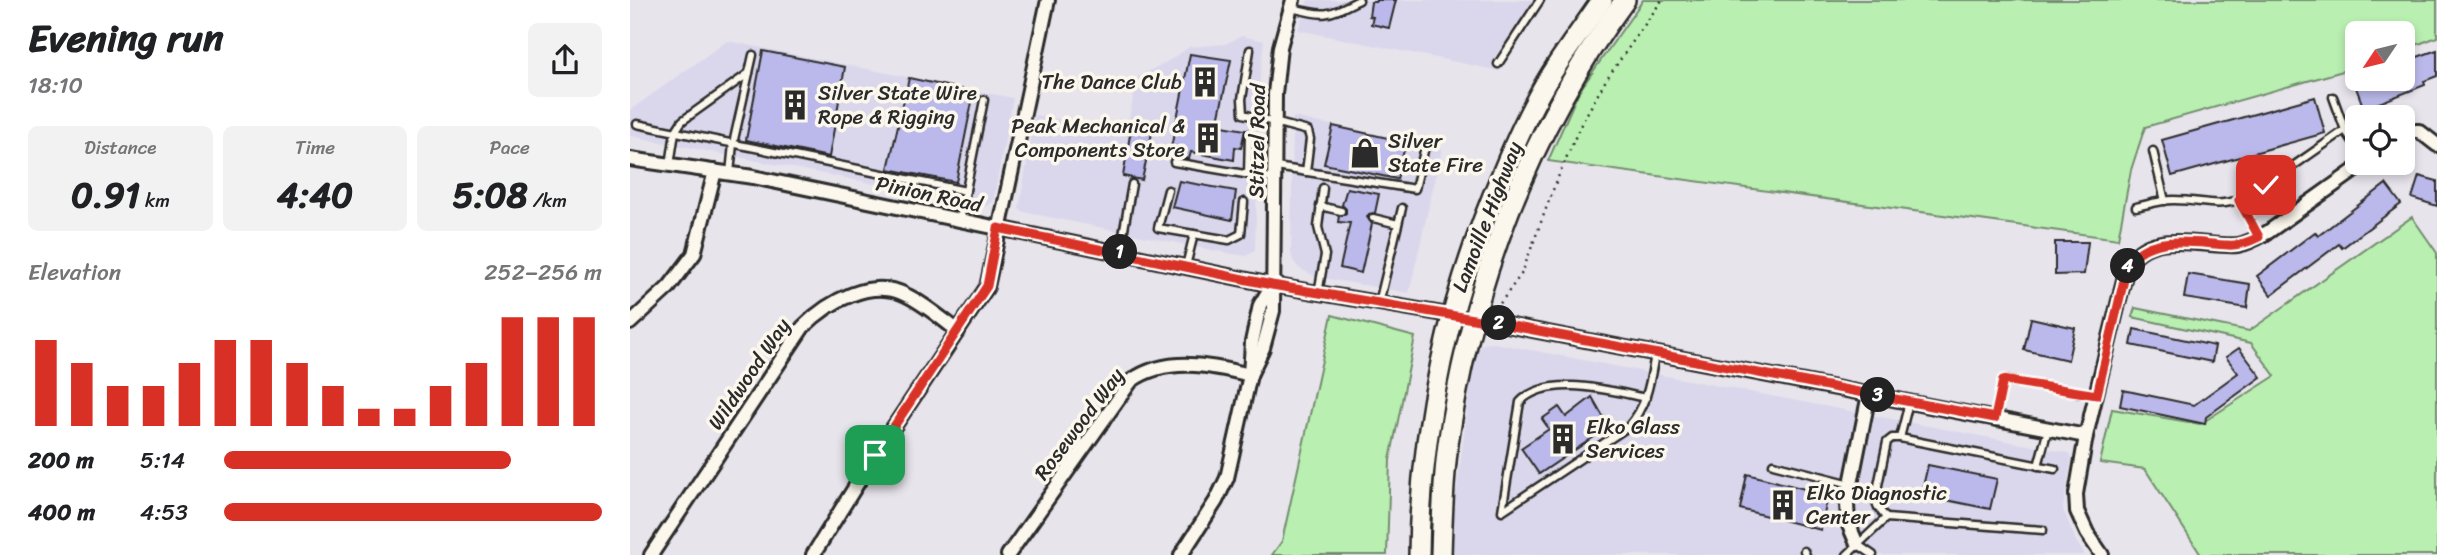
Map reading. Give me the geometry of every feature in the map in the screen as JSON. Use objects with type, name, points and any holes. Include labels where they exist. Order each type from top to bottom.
[{"type":"main road","name":"Lamoille Highway","points":[[1441,555],[1448,444],[1473,246],[1516,141],[1551,75],[1602,0]]},
{"type":"main road","name":"Lamoille Highway","points":[[1419,555],[1422,476],[1434,394],[1464,317],[1548,123],[1582,64],[1625,0]]},
{"type":"street","points":[[813,555],[875,455],[987,286],[1048,0]]},
{"type":"street","name":"Stitzel Road","points":[[1181,555],[1210,512],[1227,478],[1250,375],[1263,348],[1273,311],[1275,93],[1280,47],[1291,4]]},
{"type":"street","points":[[2415,131],[2419,131],[2437,145]]},
{"type":"street","name":"Pinion Road","points":[[630,159],[730,173],[1272,285],[1464,317],[2086,436]]},
{"type":"street","points":[[630,324],[669,287],[694,254],[715,171]]},
{"type":"street","points":[[2095,553],[2077,512],[2076,494],[2086,436],[2131,259],[2160,244],[2180,241],[2242,244],[2259,237],[2348,175]]},
{"type":"street","name":"Wildwood Way","points":[[651,555],[803,327],[817,312],[854,294],[891,290],[907,295],[958,331]]},
{"type":"street","name":"Rosewood Way","points":[[1008,555],[1131,381],[1159,366],[1188,365],[1250,375]]},
{"type":"street","points":[[1857,544],[1848,523],[1847,504],[1869,394]]},
{"type":"lane","points":[[1291,4],[1323,16],[1359,0]]},
{"type":"lane","points":[[1498,64],[1540,0]]},
{"type":"lane","points":[[1250,50],[1241,109],[1245,116],[1305,129],[1311,134],[1306,172]]},
{"type":"lane","points":[[730,173],[733,144],[753,55]]},
{"type":"lane","points":[[670,165],[675,132],[682,121],[749,73]]},
{"type":"lane","points":[[2333,97],[2345,127]]},
{"type":"lane","points":[[960,220],[984,100]]},
{"type":"lane","points":[[637,124],[966,191]]},
{"type":"lane","points":[[2136,207],[2165,201],[2223,205],[2250,196],[2345,131]]},
{"type":"lane","points":[[1248,175],[1249,134]]},
{"type":"lane","points":[[2153,150],[2165,201]]},
{"type":"lane","points":[[1174,162],[1248,175],[1306,172],[1415,189],[1424,151]]},
{"type":"lane","points":[[1120,252],[1132,184]]},
{"type":"lane","points":[[1318,293],[1325,255],[1318,227],[1323,188]]},
{"type":"lane","points":[[1168,190],[1158,228],[1229,240],[1236,239],[1241,234],[1244,202]]},
{"type":"lane","points":[[2239,200],[2259,237]]},
{"type":"lane","points":[[1320,206],[1341,211]]},
{"type":"lane","points":[[1379,303],[1402,208]]},
{"type":"lane","points":[[1373,218],[1398,224]]},
{"type":"lane","points":[[1186,267],[1194,234]]},
{"type":"lane","points":[[1646,398],[1606,390],[1557,386],[1526,396],[1520,402],[1502,511],[1628,427],[1640,414],[1646,398],[1656,354]]},
{"type":"lane","points":[[1995,418],[2003,380],[2097,395]]},
{"type":"lane","points":[[1900,438],[1909,402]]},
{"type":"lane","points":[[2038,466],[2048,429]]},
{"type":"lane","points":[[1886,519],[1877,506],[1876,495],[1887,442],[1892,438],[2054,469]]},
{"type":"lane","points":[[1773,464],[1851,484]]},
{"type":"lane","points":[[1847,555],[1886,519],[2043,530]]},
{"type":"lane","points":[[1857,544],[1873,555]]},
{"type":"path","points":[[1497,308],[1522,273],[1580,126],[1606,80],[1662,0]]},
{"type":"shaded area","points":[[1308,0],[1547,0],[1500,71],[1298,30]]},
{"type":"shaded area","points":[[1242,36],[1264,41],[1260,77],[1255,251],[1246,256],[1226,253],[1019,209],[1035,115],[1126,131],[1138,77],[1189,47],[1225,44]]},
{"type":"shaded area","points":[[727,41],[1013,98],[993,202],[987,206],[630,136],[630,110]]},
{"type":"shaded area","points":[[1293,117],[1442,149],[1409,293],[1317,277],[1300,269],[1293,261]]},
{"type":"shaded area","points":[[1494,343],[2069,453],[2072,457],[2063,509],[2085,555],[1452,555],[1453,518],[1475,351],[1483,344]]},
{"type":"green space","points":[[1643,0],[2437,0],[2437,37],[2415,45],[2415,21],[2345,21],[2345,70],[2145,127],[2131,170],[2118,239],[1548,161],[1578,93]]},
{"type":"green space","points":[[2412,217],[2437,253],[2437,555],[2201,555],[2145,469],[2100,463],[2112,409],[2200,424],[2275,376],[2251,343],[2132,317],[2135,308],[2249,331]]},
{"type":"green space","points":[[1332,315],[1415,337],[1390,460],[1387,555],[1272,555],[1282,541]]},
{"type":"building","points":[[1396,0],[1389,28],[1371,24],[1371,2]]},
{"type":"building","points":[[2437,50],[2437,76],[2424,81],[2425,85],[2415,89],[2415,58]]},
{"type":"building","name":"Silver State Wire Rope & Rigging","points":[[763,51],[845,67],[829,157],[746,140]]},
{"type":"building","points":[[1190,54],[1231,60],[1217,125],[1245,130],[1241,148],[1235,147],[1234,160],[1191,152],[1189,159],[1174,156],[1176,149],[1171,148]]},
{"type":"building","points":[[909,78],[974,92],[956,182],[888,169]]},
{"type":"building","points":[[2357,91],[2410,91],[2374,105],[2363,105]]},
{"type":"building","points":[[2315,97],[2325,133],[2172,176],[2162,140]]},
{"type":"building","name":"Silver State Fire","points":[[1333,126],[1406,142],[1397,179],[1324,164]]},
{"type":"building","points":[[1131,129],[1152,133],[1142,180],[1123,176]]},
{"type":"building","points":[[2419,176],[2437,181],[2437,206],[2412,198]]},
{"type":"building","points":[[1179,181],[1236,191],[1232,220],[1172,207]]},
{"type":"building","points":[[2386,184],[2401,204],[2342,248],[2339,244],[2271,295],[2257,276],[2315,232],[2318,236]]},
{"type":"building","points":[[1347,188],[1379,194],[1375,213],[1367,217],[1372,224],[1361,273],[1340,268],[1350,223],[1338,222],[1339,216],[1346,213],[1342,205]]},
{"type":"building","points":[[2055,242],[2088,242],[2084,274],[2055,275]]},
{"type":"building","points":[[2188,274],[2250,284],[2247,308],[2184,298]]},
{"type":"building","points":[[2031,318],[2075,328],[2068,360],[2024,350]]},
{"type":"building","points":[[2134,329],[2215,346],[2212,362],[2131,345]]},
{"type":"building","points":[[2239,348],[2261,377],[2206,417],[2205,424],[2120,406],[2123,390],[2194,405],[2238,373],[2226,357]]},
{"type":"building","name":"Elko Glass Services","points":[[1592,397],[1609,427],[1539,474],[1521,448],[1549,429],[1542,419],[1559,407],[1566,417]]},
{"type":"building","points":[[1928,465],[1997,479],[1990,509],[1921,495]]},
{"type":"building","name":"Elko Diagnostic Center","points":[[1747,474],[1828,495],[1821,530],[1740,509]]},
{"type":"place","name":"The Dance Club","points":[[1205,82]]},
{"type":"place","name":"Silver State Wire Rope & Rigging","points":[[795,105]]},
{"type":"place","name":"Peak Mechanical & Components Store","points":[[1208,138]]},
{"type":"place","name":"Silver State Fire","points":[[1365,153]]},
{"type":"place","name":"Elko Glass Services","points":[[1563,439]]},
{"type":"place","name":"Elko Diagnostic Center","points":[[1783,505]]},
{"type":"route","points":[[875,455],[987,286],[998,228],[1272,285],[1491,322],[1995,418],[2003,380],[2097,395],[2131,259],[2160,244],[2180,241],[2228,245],[2242,244],[2259,237],[2239,200],[2266,185]]}]
